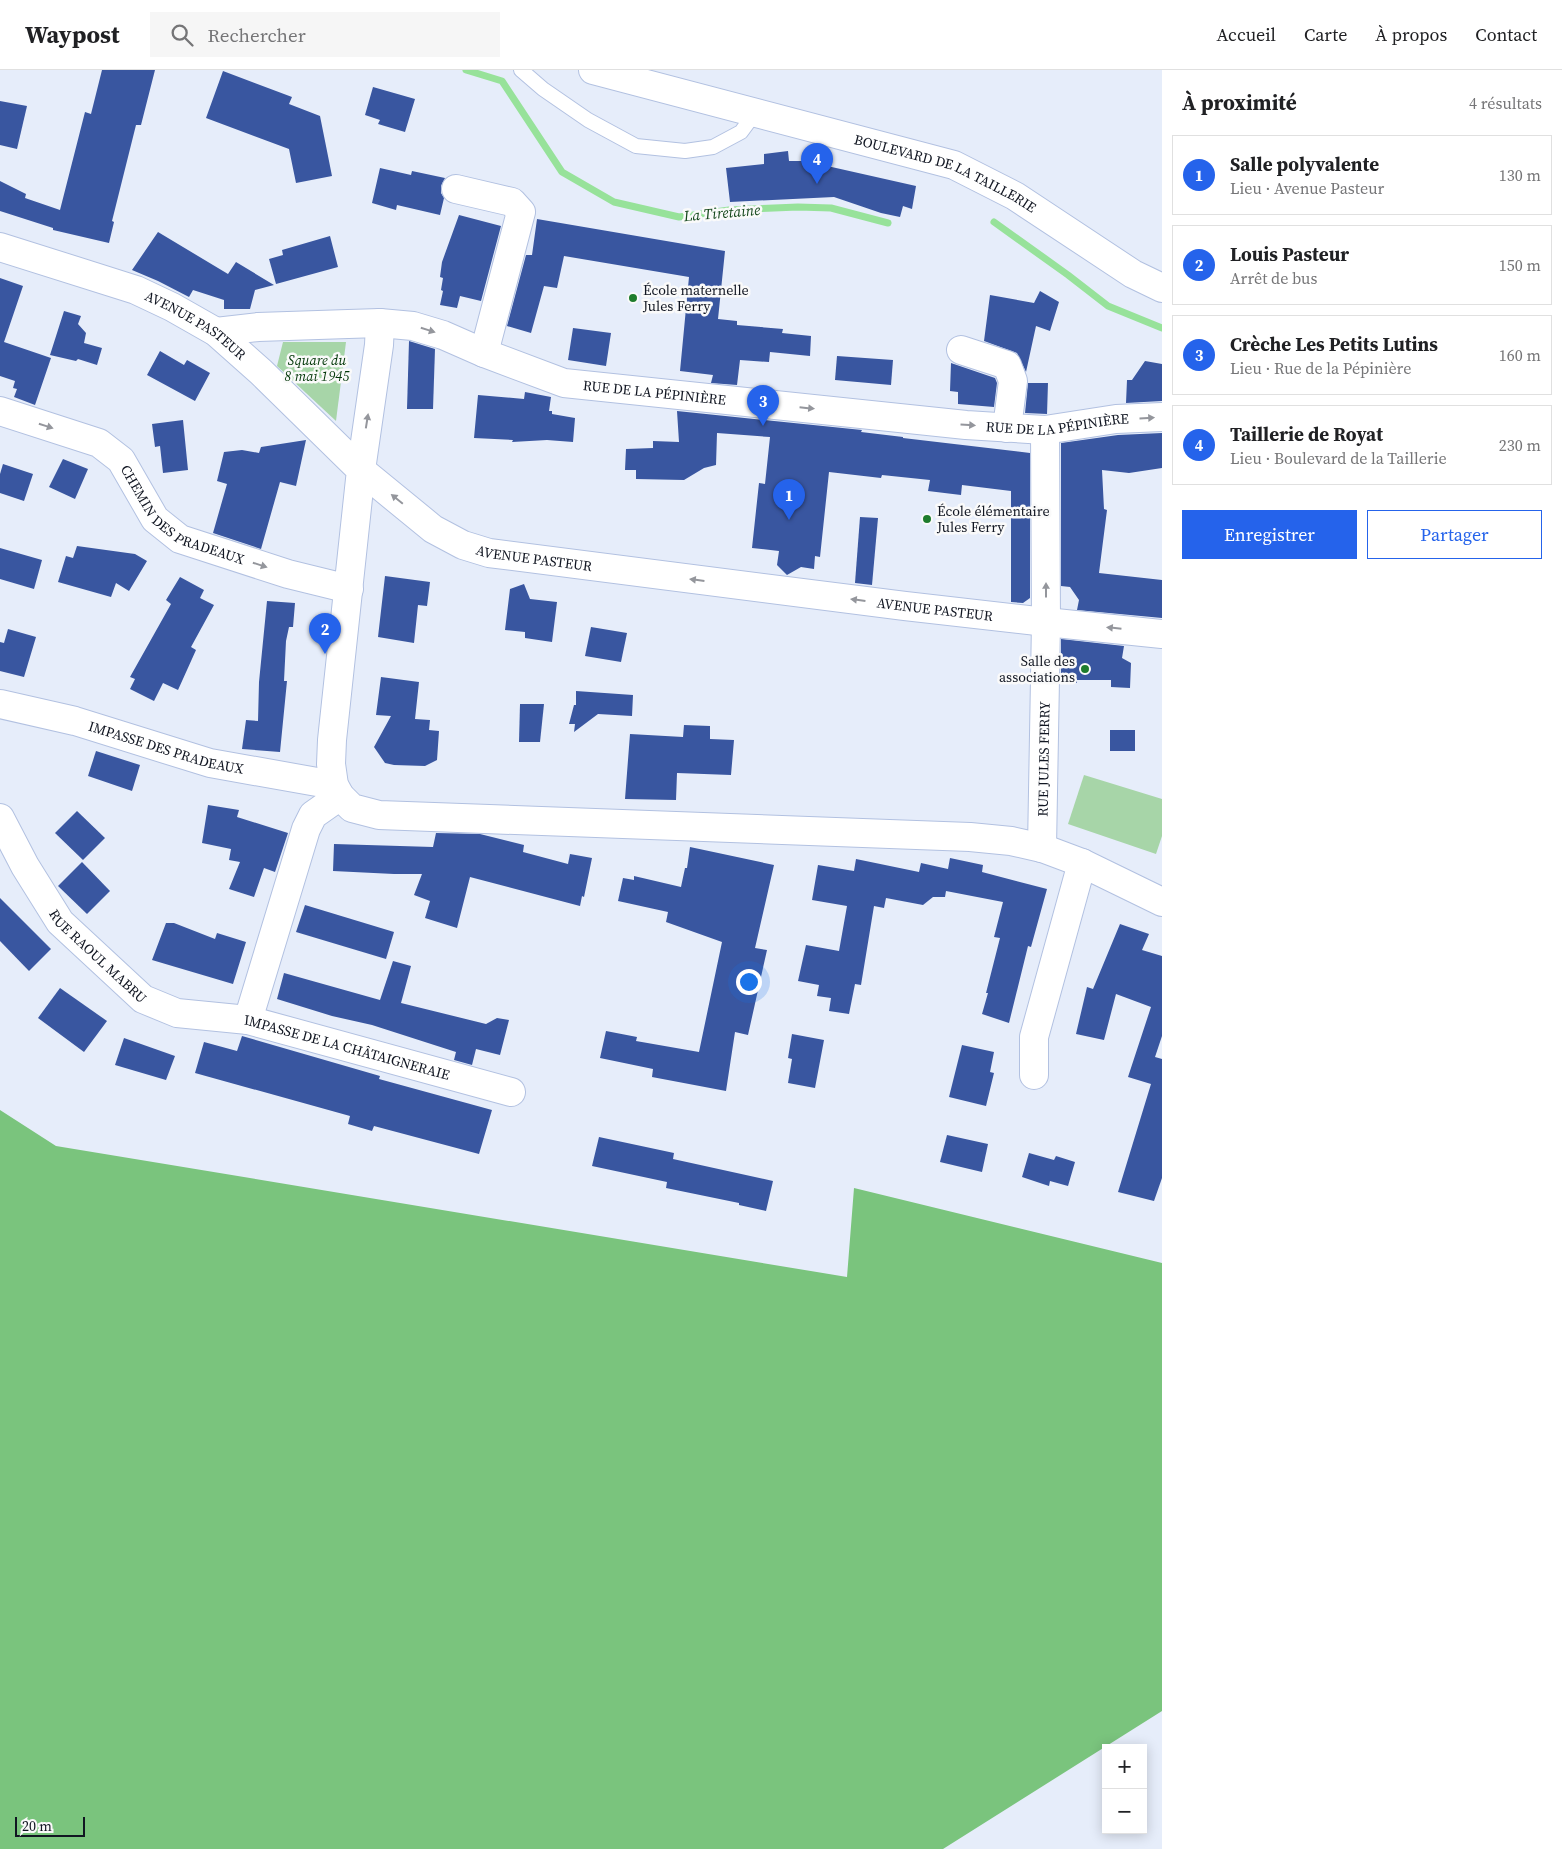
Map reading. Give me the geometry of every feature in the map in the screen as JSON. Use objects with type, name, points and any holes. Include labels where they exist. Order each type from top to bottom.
[{"type":"street","name":"BOULEVARD DE LA TAILLERIE","points":[[593,70],[954,164],[1015,196],[1133,274],[1162,288]]},
{"type":"street","points":[[456,189],[512,202],[521,212],[484,353]]},
{"type":"street","name":"AVENUE PASTEUR","points":[[0,247],[136,290],[172,307],[216,332],[261,372],[361,470],[433,529],[463,545],[489,553],[759,588],[1162,634]]},
{"type":"street","points":[[380,323],[379,345],[361,470],[332,740],[331,764],[337,790],[352,808],[379,815],[970,837],[1011,841],[1042,848],[1082,863],[1162,902]]},
{"type":"street","name":"RUE DE LA PÉPINIÈRE","points":[[216,332],[258,327],[380,323],[414,326],[442,334],[484,353],[564,383],[966,425],[1045,430],[1116,419],[1162,417]]},
{"type":"street","points":[[961,350],[1007,365],[1014,382],[1007,428]]},
{"type":"street","name":"CHEMIN DES PRADEAUX","points":[[0,411],[99,443],[121,460],[155,519],[180,539],[288,574],[349,589]]},
{"type":"street","name":"RUE JULES FERRY","points":[[1042,848],[1046,622],[1045,430]]},
{"type":"street","name":"IMPASSE DES PRADEAUX","points":[[0,704],[75,721],[210,763],[337,790]]},
{"type":"street","name":"IMPASSE DE LA CHÂTAIGNERAIE","points":[[337,790],[313,815],[306,829],[248,1020],[511,1092]]},
{"type":"street","name":"RUE RAOUL MABRU","points":[[0,818],[25,866],[60,922],[143,999],[177,1013],[248,1020]]},
{"type":"street","points":[[1034,1075],[1034,1037],[1082,863]]},
{"type":"lane","points":[[521,70],[543,89],[588,120],[636,146],[685,151],[712,147],[741,132],[755,113]]},
{"type":"green space","name":"Square du 8 mai 1945","points":[[283,342],[346,342],[336,421],[277,366]]},
{"type":"green space","points":[[1084,775],[1162,799],[1162,836],[1156,854],[1068,824]]},
{"type":"green space","points":[[0,1110],[56,1146],[847,1277],[854,1188],[1162,1263],[1162,1711],[1110,1744],[1102,1744],[1102,1749],[943,1849],[0,1849]]},
{"type":"building","points":[[102,70],[155,70],[141,125],[136,125],[112,221],[114,222],[109,243],[53,230],[53,228],[0,211],[0,181],[26,194],[25,198],[60,210],[85,112],[91,114]]},
{"type":"building","points":[[223,71],[292,97],[289,104],[320,116],[332,176],[296,183],[289,149],[206,118]]},
{"type":"building","points":[[373,87],[415,99],[405,132],[378,124],[380,120],[365,115]]},
{"type":"building","points":[[0,101],[27,106],[17,149],[0,145]]},
{"type":"building","points":[[788,151],[789,161],[805,161],[916,186],[912,209],[903,206],[900,217],[881,213],[834,197],[730,202],[726,168],[764,164],[764,154]]},
{"type":"building","points":[[380,168],[411,175],[412,171],[445,178],[441,186],[441,193],[444,198],[440,215],[397,205],[396,210],[372,203]]},
{"type":"building","points":[[459,215],[501,226],[481,301],[460,296],[457,308],[440,305],[443,278],[440,277],[442,262]]},
{"type":"building","points":[[537,219],[725,251],[718,319],[737,321],[737,325],[783,329],[782,333],[811,336],[810,356],[770,352],[769,362],[740,360],[737,385],[711,383],[713,375],[680,371],[689,277],[564,256],[557,288],[544,286],[531,333],[507,326],[526,255],[532,255]]},
{"type":"building","points":[[158,232],[228,274],[236,262],[274,285],[255,290],[250,309],[224,309],[224,300],[193,290],[189,297],[132,270]]},
{"type":"building","points":[[330,236],[338,267],[276,284],[269,259],[283,255],[282,250]]},
{"type":"building","points":[[0,278],[23,286],[4,342],[51,358],[35,405],[14,397],[17,389],[13,388],[15,381],[0,376]]},
{"type":"building","points":[[1040,291],[1059,302],[1050,331],[1036,326],[1026,372],[1017,353],[984,341],[990,295],[1034,303]]},
{"type":"building","points":[[64,311],[81,316],[78,324],[86,333],[84,343],[102,348],[97,365],[78,359],[76,361],[50,355]]},
{"type":"building","points":[[573,328],[611,333],[606,366],[568,360]]},
{"type":"building","points":[[409,341],[435,349],[433,409],[407,409]]},
{"type":"building","points":[[160,351],[184,365],[187,360],[210,373],[195,401],[147,375]]},
{"type":"building","points":[[837,356],[893,360],[891,385],[835,380]]},
{"type":"building","points":[[1145,361],[1162,364],[1162,401],[1126,403],[1127,380],[1132,380]]},
{"type":"building","points":[[951,363],[995,378],[997,383],[994,407],[958,404],[958,392],[950,391]]},
{"type":"building","points":[[1028,383],[1048,383],[1047,414],[1025,413]]},
{"type":"building","points":[[525,392],[551,397],[549,411],[552,411],[552,414],[575,418],[573,442],[547,440],[512,442],[513,440],[474,438],[478,395],[524,399]]},
{"type":"building","points":[[677,411],[862,430],[861,432],[903,438],[1030,453],[1030,598],[1023,603],[1011,602],[1011,491],[962,485],[961,495],[928,491],[930,480],[882,475],[881,478],[829,472],[820,557],[815,556],[814,569],[801,567],[787,575],[777,565],[779,551],[752,548],[759,483],[765,484],[770,437],[717,433],[716,465],[704,468],[684,480],[636,479],[636,470],[625,470],[626,449],[653,448],[653,441],[679,442]]},
{"type":"building","points":[[183,420],[188,470],[163,473],[160,446],[155,447],[152,424]]},
{"type":"building","points":[[1162,433],[1162,468],[1129,473],[1102,470],[1104,509],[1107,510],[1099,573],[1162,580],[1162,618],[1077,610],[1079,600],[1070,587],[1061,586],[1061,443],[1118,435]]},
{"type":"building","points":[[306,440],[296,486],[280,482],[261,549],[213,533],[227,484],[217,481],[224,452],[242,450],[259,453],[261,447]]},
{"type":"building","points":[[63,459],[88,469],[75,499],[49,487]]},
{"type":"building","points":[[3,464],[33,474],[24,501],[0,493],[0,474]]},
{"type":"building","points":[[860,517],[878,518],[872,585],[855,583]]},
{"type":"building","points":[[77,546],[135,554],[147,561],[129,591],[116,583],[111,597],[58,582],[66,556],[73,558]]},
{"type":"building","points":[[0,548],[42,560],[34,589],[0,579]]},
{"type":"building","points":[[385,576],[430,582],[427,606],[418,605],[414,643],[378,637]]},
{"type":"building","points":[[180,577],[204,590],[200,598],[214,605],[191,647],[196,650],[178,690],[163,683],[154,701],[130,689],[135,679],[130,677],[171,604],[166,600]]},
{"type":"building","points":[[524,584],[530,599],[557,602],[552,642],[525,638],[525,632],[505,630],[510,589]]},
{"type":"building","points":[[267,601],[295,603],[293,627],[289,627],[286,641],[284,681],[287,681],[280,752],[242,749],[246,720],[258,721],[259,682]]},
{"type":"building","points":[[591,627],[627,633],[621,662],[585,656]]},
{"type":"building","points":[[8,629],[36,637],[24,677],[0,671],[0,642],[4,643]]},
{"type":"building","points":[[1061,639],[1124,646],[1122,658],[1131,663],[1130,688],[1111,687],[1111,680],[1077,680],[1077,683],[1061,683]]},
{"type":"building","points":[[381,677],[419,682],[415,719],[430,720],[429,730],[439,731],[437,760],[425,766],[394,765],[385,763],[374,747],[391,716],[376,715]]},
{"type":"building","points":[[576,691],[633,695],[632,716],[598,714],[574,732],[575,724],[569,724],[574,705],[576,705]]},
{"type":"building","points":[[520,704],[544,704],[540,742],[519,742]]},
{"type":"building","points":[[684,725],[710,726],[710,739],[734,740],[731,775],[677,773],[676,800],[625,799],[630,734],[683,737]]},
{"type":"building","points":[[1110,730],[1135,730],[1135,751],[1110,751]]},
{"type":"building","points":[[96,751],[140,765],[132,791],[88,776]]},
{"type":"building","points":[[208,805],[239,810],[237,817],[288,833],[275,872],[264,868],[254,897],[229,889],[240,862],[229,860],[231,849],[202,843]]},
{"type":"building","points":[[77,811],[105,838],[83,860],[55,833]]},
{"type":"building","points":[[436,833],[480,834],[524,845],[523,852],[568,864],[570,854],[592,858],[584,897],[582,896],[580,906],[470,877],[457,928],[425,918],[430,901],[414,895],[422,874],[333,871],[334,844],[433,847]]},
{"type":"building","points":[[690,847],[774,865],[755,948],[767,950],[748,1035],[735,1032],[726,1091],[652,1077],[653,1069],[600,1058],[606,1031],[637,1037],[636,1041],[699,1052],[722,942],[666,922],[668,912],[618,901],[623,878],[634,880],[634,876],[681,887],[685,868],[687,868]]},
{"type":"building","points":[[950,858],[983,865],[982,872],[1047,889],[1031,947],[1028,946],[1009,1023],[982,1014],[1000,938],[994,937],[1003,902],[946,891],[945,897],[933,897],[923,905],[886,898],[884,908],[874,906],[861,985],[855,984],[849,1014],[829,1011],[831,998],[817,996],[819,985],[798,981],[806,945],[839,951],[847,906],[812,900],[818,865],[854,871],[856,859],[919,872],[921,863],[948,869]]},
{"type":"building","points":[[82,862],[110,891],[87,914],[58,886]]},
{"type":"building","points":[[0,898],[51,949],[29,971],[0,941]]},
{"type":"building","points":[[305,905],[394,932],[386,959],[296,932]]},
{"type":"building","points":[[166,923],[174,923],[215,939],[217,933],[246,942],[233,984],[152,960]]},
{"type":"building","points":[[1120,924],[1149,934],[1142,950],[1162,956],[1162,1036],[1155,1057],[1162,1059],[1162,1178],[1154,1201],[1118,1192],[1151,1084],[1128,1077],[1151,1007],[1116,994],[1104,1040],[1076,1034],[1087,987],[1093,989]]},
{"type":"building","points":[[393,961],[411,966],[401,1003],[486,1024],[497,1018],[509,1020],[500,1055],[476,1049],[472,1065],[454,1060],[456,1052],[372,1025],[332,1016],[277,999],[284,973],[380,1000]]},
{"type":"building","points":[[60,988],[107,1021],[84,1052],[38,1018]]},
{"type":"building","points":[[792,1034],[824,1040],[815,1088],[788,1083],[792,1059],[788,1058]]},
{"type":"building","points":[[242,1036],[380,1076],[379,1079],[492,1110],[479,1154],[374,1126],[372,1131],[348,1124],[350,1116],[195,1073],[204,1042],[237,1051]]},
{"type":"building","points":[[124,1038],[175,1056],[166,1080],[115,1065]]},
{"type":"building","points":[[962,1045],[994,1052],[990,1072],[994,1073],[986,1106],[949,1097]]},
{"type":"building","points":[[947,1135],[988,1144],[982,1172],[940,1162]]},
{"type":"building","points":[[599,1137],[674,1153],[673,1159],[773,1181],[766,1211],[739,1205],[739,1203],[666,1188],[667,1182],[592,1166]]},
{"type":"building","points":[[1029,1153],[1054,1160],[1056,1156],[1075,1162],[1068,1186],[1050,1181],[1049,1186],[1022,1177]]},
{"type":"waterway","name":"La Tiretaine","points":[[466,70],[502,81],[562,172],[614,202],[679,217],[729,210],[798,207],[831,208],[888,223]]},
{"type":"waterway","name":"La Tiretaine","points":[[994,222],[1108,306],[1162,328]]},
{"type":"place","name":"Taillerie de Royat","points":[[817,184]]},
{"type":"place","name":"École maternelle Jules Ferry","points":[[633,298]]},
{"type":"place","name":"Crèche Les Petits Lutins","points":[[763,426]]},
{"type":"place","name":"École élémentaire Jules Ferry","points":[[927,519]]},
{"type":"place","name":"Salle polyvalente","points":[[789,520]]},
{"type":"place","name":"Louis Pasteur","points":[[325,654]]},
{"type":"place","name":"Salle des associations","points":[[1085,669]]}]
